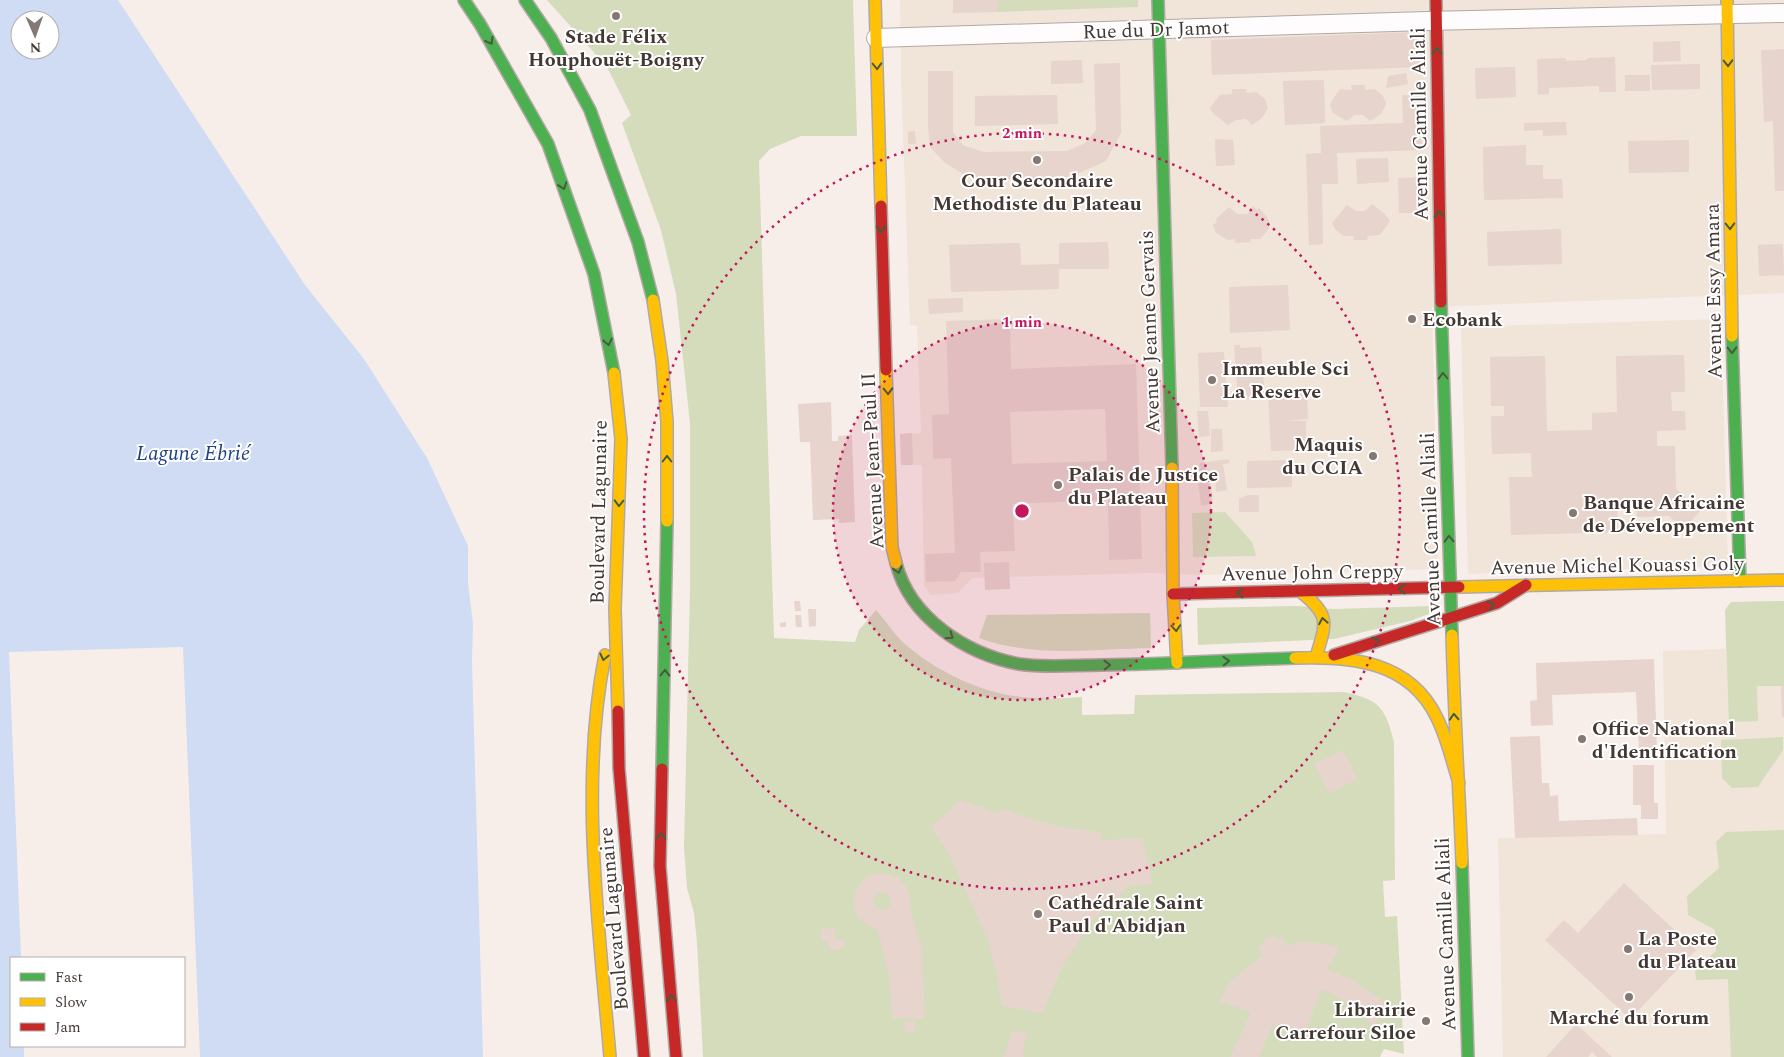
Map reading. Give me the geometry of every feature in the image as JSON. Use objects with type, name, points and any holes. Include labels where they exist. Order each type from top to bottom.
[{"type":"main road","name":"Boulevard Lagunaire","points":[[464,0],[480,24],[548,144],[594,274],[612,360],[621,439],[615,609],[618,768],[644,1057]]},
{"type":"main road","points":[[525,0],[551,38],[593,118],[638,242],[653,301],[662,361],[667,422],[667,547],[660,866],[676,1057]]},
{"type":"main road","name":"Avenue Jean-Paul II","points":[[875,0],[892,547],[899,575],[908,593],[925,614],[946,634],[959,643],[1016,663],[1030,665],[1109,665],[1330,656],[1376,664],[1392,671],[1414,686],[1431,707],[1440,724],[1459,783]]},
{"type":"main road","name":"Avenue Jeanne Gervais","points":[[1158,0],[1173,492],[1173,594],[1177,663]]},
{"type":"main road","name":"Avenue Camille Aliali","points":[[1436,0],[1439,252],[1454,716],[1459,783],[1468,1057]]},
{"type":"main road","name":"Avenue Essy Amara","points":[[1727,7],[1731,302],[1740,581]]},
{"type":"main road","name":"Avenue Michel Kouassi Goly","points":[[1451,588],[1784,580]]},
{"type":"main road","name":"Avenue Jean-Paul II","points":[[1330,656],[1498,603],[1526,585]]},
{"type":"main road","name":"Avenue John Creppy","points":[[1173,594],[1451,588]]},
{"type":"main road","points":[[1301,592],[1319,608],[1324,619],[1324,631],[1316,657]]},
{"type":"main road","points":[[610,1057],[596,892],[593,783],[598,685],[615,609]]},
{"type":"street","name":"Rue du Dr Jamot","points":[[876,38],[1437,22],[1727,7],[1784,13]]},
{"type":"shaded area","points":[[900,0],[1784,0],[1784,293],[1432,307],[1438,569],[1201,575],[1151,573],[972,578],[958,593],[931,595],[924,585],[922,465],[901,465],[900,434],[921,433],[917,326],[910,325]]},
{"type":"shaded area","points":[[1721,319],[1728,566],[1468,574],[1461,327]]},
{"type":"shaded area","points":[[1784,601],[1784,1057],[1503,1057],[1498,838],[1666,834],[1663,651],[1726,649],[1725,610],[1731,602]]},
{"type":"green space","points":[[547,0],[853,0],[857,136],[801,136],[770,149],[759,161],[774,638],[855,642],[859,630],[876,610],[902,642],[950,675],[984,689],[1019,697],[1082,697],[1082,715],[1134,714],[1135,695],[1344,692],[1373,702],[1384,713],[1394,742],[1395,880],[1383,881],[1385,917],[1397,916],[1404,1054],[1384,1049],[1380,1057],[703,1057],[697,942],[694,913],[687,888],[684,847],[690,589],[690,423],[676,294],[661,230],[622,123],[631,115],[607,67]]},
{"type":"green space","points":[[998,0],[1138,0],[1138,7],[998,12]]},
{"type":"green space","points":[[1225,512],[1252,542],[1256,556],[1193,557],[1192,513]]},
{"type":"green space","points":[[1784,601],[1784,686],[1757,686],[1758,721],[1729,722],[1725,610],[1731,602]]},
{"type":"green space","points":[[1298,606],[1333,609],[1434,606],[1434,612],[1410,621],[1334,639],[1198,645],[1197,608]]},
{"type":"green space","points":[[1150,613],[1151,648],[1086,651],[1042,650],[999,644],[979,638],[987,615]]},
{"type":"green space","points":[[1783,737],[1783,750],[1758,787],[1732,788],[1722,778],[1721,740]]},
{"type":"green space","points":[[1784,830],[1784,1057],[1731,1057],[1728,979],[1696,980],[1695,969],[1716,951],[1715,930],[1688,915],[1687,896],[1719,868],[1716,842],[1726,832]]},
{"type":"water","name":"Lagune Ébrié","points":[[0,0],[118,0],[305,285],[364,359],[427,458],[468,546],[468,583],[473,624],[472,660],[483,1057],[200,1057],[183,647],[9,652],[21,957],[10,957],[10,1047],[24,1047],[24,1057],[0,1057]]},
{"type":"building","points":[[953,0],[998,0],[998,12],[953,13]]},
{"type":"building","points":[[1418,32],[1419,67],[1212,75],[1211,40]]},
{"type":"building","points":[[1680,41],[1681,61],[1653,62],[1653,42]]},
{"type":"building","points":[[1784,49],[1784,191],[1775,191],[1773,121],[1764,122],[1761,50]]},
{"type":"building","points":[[1615,57],[1616,92],[1599,92],[1599,86],[1549,88],[1549,94],[1538,95],[1537,59],[1566,58],[1566,61]]},
{"type":"building","points":[[1082,60],[1083,83],[1051,84],[1051,61]]},
{"type":"building","points":[[1120,63],[1121,133],[1106,161],[1070,177],[985,180],[963,174],[944,162],[930,147],[928,71],[953,71],[953,132],[963,145],[983,152],[1067,151],[1085,143],[1096,130],[1094,64]]},
{"type":"building","points":[[1700,64],[1700,89],[1652,90],[1651,65]]},
{"type":"building","points":[[1515,67],[1516,97],[1476,99],[1475,68]]},
{"type":"building","points":[[1406,73],[1408,84],[1386,88],[1388,76]]},
{"type":"building","points":[[1625,75],[1650,75],[1650,91],[1625,91]]},
{"type":"building","points":[[1324,80],[1325,123],[1285,125],[1283,81]]},
{"type":"building","points":[[1351,85],[1365,85],[1365,90],[1375,89],[1383,96],[1386,104],[1381,114],[1370,121],[1363,115],[1354,115],[1347,121],[1333,113],[1330,105],[1333,99],[1340,89],[1352,90]]},
{"type":"building","points":[[1232,89],[1246,89],[1247,93],[1256,92],[1265,99],[1268,108],[1262,118],[1252,125],[1246,119],[1236,120],[1228,125],[1215,115],[1210,109],[1213,104],[1220,95],[1232,94]]},
{"type":"building","points":[[1057,95],[1058,124],[975,126],[975,96]]},
{"type":"building","points":[[1402,95],[1420,95],[1422,150],[1337,153],[1338,184],[1322,184],[1323,244],[1309,245],[1306,154],[1321,153],[1320,126],[1403,123]]},
{"type":"building","points":[[1566,122],[1567,135],[1543,136],[1543,130],[1524,131],[1524,123]]},
{"type":"building","points":[[915,131],[916,144],[908,144],[908,132]]},
{"type":"building","points":[[1215,139],[1233,140],[1235,165],[1216,166]]},
{"type":"building","points":[[1689,140],[1689,172],[1629,173],[1628,141]]},
{"type":"building","points":[[1526,145],[1526,165],[1543,165],[1543,179],[1562,179],[1563,198],[1484,200],[1483,147]]},
{"type":"building","points":[[1388,158],[1389,182],[1357,184],[1356,159]]},
{"type":"building","points":[[1423,177],[1424,213],[1399,213],[1398,178]]},
{"type":"building","points":[[1372,204],[1385,214],[1390,221],[1380,235],[1367,236],[1368,240],[1353,240],[1354,236],[1344,236],[1336,230],[1332,223],[1347,205],[1356,211],[1365,211]]},
{"type":"building","points":[[1253,206],[1257,210],[1259,208],[1270,224],[1268,230],[1260,239],[1250,239],[1251,242],[1235,243],[1235,239],[1228,240],[1216,233],[1213,225],[1217,222],[1216,219],[1229,207],[1237,214],[1247,214]]},
{"type":"building","points":[[1561,229],[1562,264],[1488,266],[1487,232]]},
{"type":"building","points":[[1108,242],[1109,269],[1059,269],[1059,289],[951,292],[949,245],[1020,243],[1021,265],[1059,264],[1059,243]]},
{"type":"building","points":[[1783,244],[1784,275],[1759,276],[1758,245]]},
{"type":"building","points":[[1288,285],[1290,330],[1230,333],[1229,287]]},
{"type":"building","points":[[963,298],[963,312],[929,314],[928,299]]},
{"type":"building","points":[[1010,319],[1011,369],[1136,364],[1142,559],[1109,560],[1108,500],[1013,504],[1015,551],[980,552],[981,572],[961,572],[955,581],[926,582],[925,554],[955,553],[951,458],[933,459],[932,415],[949,414],[946,321]],"holes":[[[1105,409],[1107,461],[1012,464],[1010,412]]]},
{"type":"building","points":[[1234,345],[1240,345],[1240,348],[1261,347],[1265,398],[1238,400]]},
{"type":"building","name":"Immeuble Sci La Reserve","points":[[1224,352],[1228,407],[1200,407],[1198,353]]},
{"type":"building","points":[[1684,355],[1685,392],[1671,392],[1672,411],[1685,411],[1686,430],[1657,431],[1657,446],[1675,446],[1676,489],[1701,510],[1684,529],[1669,516],[1637,517],[1636,503],[1617,503],[1618,532],[1511,535],[1509,477],[1532,477],[1531,453],[1492,454],[1491,416],[1504,416],[1504,406],[1491,406],[1490,357],[1545,356],[1547,431],[1592,430],[1592,413],[1617,412],[1616,356]]},
{"type":"building","points":[[1268,393],[1307,393],[1308,419],[1283,421],[1306,421],[1306,450],[1271,451]]},
{"type":"building","points":[[831,402],[832,441],[838,441],[838,436],[852,435],[855,522],[839,523],[839,519],[813,520],[810,442],[800,442],[798,404]]},
{"type":"building","points":[[1197,411],[1208,411],[1210,436],[1199,437]]},
{"type":"building","points":[[1211,429],[1222,429],[1223,451],[1211,452]]},
{"type":"building","points":[[912,433],[913,465],[901,465],[900,434]]},
{"type":"building","points":[[1229,459],[1230,463],[1223,464],[1227,490],[1216,492],[1215,477],[1201,479],[1199,463]]},
{"type":"building","points":[[1292,460],[1292,487],[1247,488],[1247,461]]},
{"type":"building","points":[[1198,482],[1211,484],[1213,504],[1201,506]]},
{"type":"building","points":[[1248,495],[1259,495],[1259,512],[1239,512],[1239,499]]},
{"type":"building","points":[[1009,562],[1010,589],[985,590],[984,563]]},
{"type":"building","points":[[794,601],[800,601],[801,611],[795,611]]},
{"type":"building","points":[[808,609],[816,609],[816,626],[809,627]]},
{"type":"building","points":[[795,615],[801,615],[802,627],[796,627]]},
{"type":"building","points":[[786,622],[786,627],[780,627],[780,623]]},
{"type":"building","points":[[1654,659],[1657,753],[1639,754],[1636,692],[1552,695],[1553,725],[1531,726],[1530,701],[1537,700],[1536,663]]},
{"type":"building","points":[[1781,686],[1784,686],[1784,717],[1782,717]]},
{"type":"building","points":[[1540,736],[1542,783],[1549,783],[1550,796],[1558,795],[1559,821],[1637,818],[1638,835],[1515,838],[1510,737]]},
{"type":"building","points":[[1343,750],[1358,779],[1329,793],[1314,764]]},
{"type":"building","points":[[1633,765],[1654,765],[1654,803],[1658,803],[1658,819],[1641,819],[1641,805],[1633,805]]},
{"type":"building","name":"Cathédrale Saint Paul d'Abidjan","points":[[961,800],[999,814],[1001,808],[1030,819],[1068,828],[1101,832],[1101,840],[1142,838],[1153,884],[1128,886],[1090,924],[1064,964],[1042,1013],[1002,1006],[988,940],[948,852],[931,827]]},
{"type":"building","points":[[877,873],[888,874],[899,878],[906,886],[922,951],[925,1018],[892,1018],[890,981],[880,938],[876,929],[858,917],[854,906],[854,895],[859,885],[867,877]],"holes":[[[880,892],[888,894],[891,900],[890,906],[884,910],[877,909],[873,903],[875,896]]]},
{"type":"building","points":[[1624,883],[1696,950],[1630,1019],[1545,940],[1564,920],[1578,933]]},
{"type":"building","points":[[835,927],[835,939],[844,939],[844,949],[830,950],[828,943],[821,940],[821,928],[831,929]]},
{"type":"building","points":[[1274,935],[1276,939],[1283,937],[1286,946],[1306,941],[1340,947],[1327,969],[1354,981],[1388,1007],[1373,1026],[1360,1012],[1342,999],[1321,989],[1306,1032],[1296,1035],[1273,1024],[1259,1057],[1230,1057],[1251,1012],[1219,1001],[1230,982],[1263,955],[1258,947],[1266,943],[1263,939]]},
{"type":"building","points":[[915,1021],[915,1032],[905,1032],[904,1022]]},
{"type":"building","points":[[1576,1024],[1612,1057],[1597,1057],[1592,1052],[1588,1057],[1546,1057]]},
{"type":"building","points":[[1012,1031],[1027,1033],[1023,1052],[1024,1057],[1003,1057]]},
{"type":"traffic: fast","points":[[464,0],[480,24],[548,144],[594,274],[614,373]]},
{"type":"traffic: fast","points":[[525,0],[551,38],[590,110],[638,242],[653,300]]},
{"type":"traffic: fast","points":[[1158,0],[1172,468]]},
{"type":"traffic: fast","points":[[1441,302],[1452,635]]},
{"type":"traffic: fast","points":[[1732,336],[1740,581]]},
{"type":"traffic: fast","points":[[662,769],[667,521]]},
{"type":"traffic: fast","points":[[896,563],[903,583],[914,601],[943,630],[979,652],[1019,664],[1060,666],[1295,658]]},
{"type":"traffic: fast","points":[[1462,863],[1468,1057]]},
{"type":"traffic: slow","points":[[875,0],[881,206]]},
{"type":"traffic: slow","points":[[1727,0],[1732,336]]},
{"type":"traffic: slow","points":[[653,300],[662,361],[667,422],[667,521]]},
{"type":"traffic: slow","points":[[886,370],[892,547],[896,563]]},
{"type":"traffic: slow","points":[[614,373],[621,439],[615,609],[618,711]]},
{"type":"traffic: slow","points":[[1172,468],[1173,594],[1177,663]]},
{"type":"traffic: slow","points":[[1459,587],[1784,580]]},
{"type":"traffic: slow","points":[[1301,592],[1311,600],[1322,614],[1324,621],[1324,628],[1316,657]]},
{"type":"traffic: slow","points":[[1452,635],[1462,863]]},
{"type":"traffic: slow","points":[[605,655],[597,704],[592,804],[597,906],[610,1057]]},
{"type":"traffic: slow","points":[[1295,658],[1357,661],[1395,673],[1411,684],[1425,699],[1441,726],[1459,783]]},
{"type":"traffic: jam","points":[[1436,0],[1441,302]]},
{"type":"traffic: jam","points":[[881,206],[886,370]]},
{"type":"traffic: jam","points":[[1334,655],[1497,603],[1526,585]]},
{"type":"traffic: jam","points":[[1173,594],[1459,587]]},
{"type":"traffic: jam","points":[[618,711],[619,768],[644,1057]]},
{"type":"traffic: jam","points":[[662,769],[660,866],[676,1057]]},
{"type":"place","name":"Stade Félix Houphouët-Boigny","points":[[616,16]]},
{"type":"place","name":"Cour Secondaire Methodiste du Plateau","points":[[1037,160]]},
{"type":"place","name":"Ecobank","points":[[1412,319]]},
{"type":"place","name":"Immeuble Sci La Reserve","points":[[1212,380]]},
{"type":"place","name":"Maquis du CCIA","points":[[1373,456]]},
{"type":"place","name":"Palais de Justice du Plateau","points":[[1058,485]]},
{"type":"place","name":"Banque Africaine de Développement","points":[[1573,513]]},
{"type":"place","name":"Office National d'Identification","points":[[1582,739]]},
{"type":"place","name":"Cathédrale Saint Paul d'Abidjan","points":[[1038,914]]},
{"type":"place","name":"La Poste du Plateau","points":[[1628,949]]},
{"type":"place","name":"Marché du forum","points":[[1629,997]]},
{"type":"place","name":"Librairie Carrefour Siloe","points":[[1426,1021]]}]
